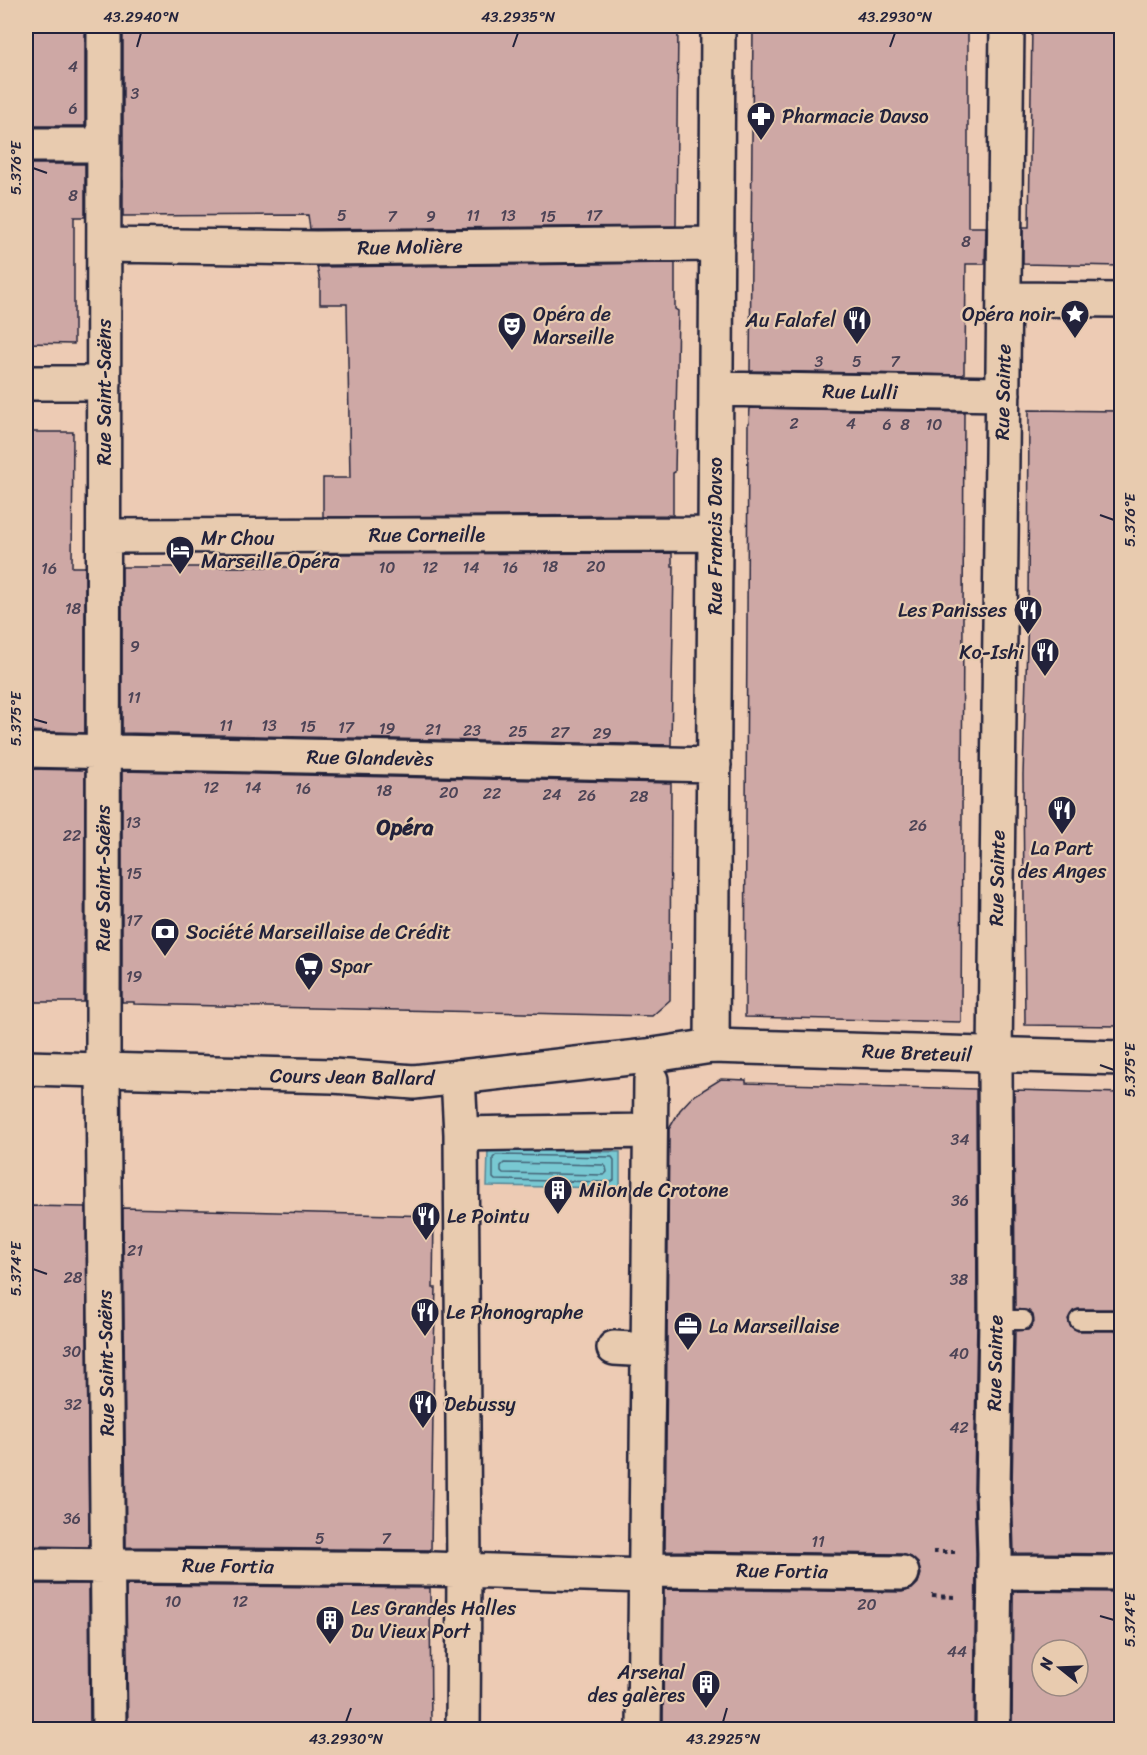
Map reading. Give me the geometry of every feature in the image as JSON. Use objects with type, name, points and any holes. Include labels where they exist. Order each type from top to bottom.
[{"type":"street","name":"Rue Saint-Saëns","points":[[104,26],[103,1070],[109,1730]]},
{"type":"street","name":"Rue Francis Davso","points":[[712,1046],[718,26]]},
{"type":"street","name":"Rue Sainte","points":[[993,1730],[995,1574],[993,1488],[1009,1320],[995,1055],[1007,26]]},
{"type":"street","points":[[26,146],[104,145]]},
{"type":"street","name":"Rue Molière","points":[[104,245],[316,248],[717,244]]},
{"type":"street","points":[[1004,299],[1122,300]]},
{"type":"street","points":[[26,383],[104,383]]},
{"type":"street","name":"Rue Lulli","points":[[716,389],[1003,394]]},
{"type":"street","name":"Rue Corneille","points":[[104,536],[715,534]]},
{"type":"street","name":"Rue Glandevès","points":[[26,750],[714,765]]},
{"type":"street","name":"Rue Breteuil","points":[[712,1046],[1122,1058]]},
{"type":"street","name":"Cours Jean Ballard","points":[[26,1068],[333,1076],[414,1082],[647,1056],[712,1046]]},
{"type":"street","points":[[458,1077],[461,1134],[463,1730]]},
{"type":"street","points":[[644,1730],[654,1573],[648,1350],[651,1080]]},
{"type":"street","points":[[461,1134],[650,1131]]},
{"type":"street","points":[[614,1348],[648,1350]]},
{"type":"street","name":"Rue Fortia","points":[[26,1564],[654,1573],[902,1573]]},
{"type":"street","points":[[995,1574],[1122,1573]]},
{"type":"lane","points":[[1079,1320],[1122,1320]]},
{"type":"path","points":[[902,1573],[995,1574]]},
{"type":"path","points":[[902,1573],[995,1574]]},
{"type":"water","points":[[488,1149],[620,1152],[620,1188],[487,1186]]},
{"type":"building","points":[[26,26],[85,26],[85,126],[26,126]]},
{"type":"building","points":[[123,26],[678,26],[676,226],[310,229],[308,215],[123,216]]},
{"type":"building","points":[[753,26],[968,26],[968,227],[986,227],[985,264],[966,264],[964,375],[750,371]]},
{"type":"building","points":[[1032,26],[1122,26],[1122,266],[1023,264],[1023,227],[1029,227]]},
{"type":"building","points":[[26,164],[85,164],[85,217],[74,217],[74,344],[26,343]]},
{"type":"building","name":"Opéra de Marseille","points":[[675,263],[675,309],[678,311],[673,515],[323,517],[323,478],[350,478],[347,304],[320,304],[320,281],[317,267]]},
{"type":"building","points":[[750,408],[964,412],[961,1022],[745,1017],[748,423]]},
{"type":"building","points":[[1029,410],[1122,411],[1122,1026],[1025,1025],[1023,775],[1028,611]]},
{"type":"building","points":[[26,432],[73,432],[72,567],[85,567],[85,733],[26,731]]},
{"type":"building","points":[[672,553],[672,566],[674,566],[671,745],[122,733],[122,567],[323,567],[323,554]]},
{"type":"building","points":[[26,769],[85,770],[84,1002],[26,1002]]},
{"type":"building","points":[[122,771],[671,783],[670,1000],[652,1016],[122,1002]]},
{"type":"building","points":[[721,1079],[746,1080],[746,1083],[976,1089],[974,1730],[663,1730],[664,1589],[902,1592],[912,1589],[918,1583],[921,1574],[918,1563],[902,1554],[665,1551],[669,1129],[680,1110],[692,1097]]},
{"type":"building","points":[[1014,1090],[1122,1093],[1122,1309],[1078,1309],[1073,1311],[1068,1319],[1070,1326],[1078,1331],[1122,1331],[1122,1554],[1014,1553],[1012,1488],[1015,1331],[1028,1330],[1034,1321],[1029,1311],[1015,1309]]},
{"type":"building","points":[[26,1206],[86,1207],[89,1547],[26,1546]]},
{"type":"building","points":[[123,1208],[434,1216],[433,1288],[436,1288],[431,1550],[126,1547]]},
{"type":"building","points":[[26,1584],[89,1584],[90,1730],[26,1730]]},
{"type":"building","points":[[126,1585],[430,1588],[431,1730],[128,1730]]},
{"type":"building","points":[[1013,1591],[1122,1592],[1122,1730],[1012,1730]]},
{"type":"place","name":"Pharmacie Davso","points":[[761,142]]},
{"type":"place","name":"Opéra noir","points":[[1075,340]]},
{"type":"place","name":"Au Falafel","points":[[857,346]]},
{"type":"place","name":"Opéra de Marseille","points":[[512,352]]},
{"type":"place","name":"Mr Chou Marseille Opéra","points":[[180,576]]},
{"type":"place","name":"Les Panisses","points":[[1028,636]]},
{"type":"place","name":"Ko-Ishi","points":[[1045,678]]},
{"type":"place","name":"La Part des Anges","points":[[1062,836]]},
{"type":"place","name":"Société Marseillaise de Crédit","points":[[165,958]]},
{"type":"place","name":"Spar","points":[[309,992]]},
{"type":"place","name":"Milon de Crotone","points":[[558,1216]]},
{"type":"place","name":"Le Pointu","points":[[426,1242]]},
{"type":"place","name":"Le Phonographe","points":[[425,1338]]},
{"type":"place","name":"La Marseillaise","points":[[688,1352]]},
{"type":"place","name":"Debussy","points":[[423,1430]]},
{"type":"place","name":"Les Grandes Halles Du Vieux Port","points":[[330,1646]]},
{"type":"place","name":"Arsenal des galères","points":[[706,1710]]},
{"type":"district","name":"Opéra","points":[[405,827]]}]
